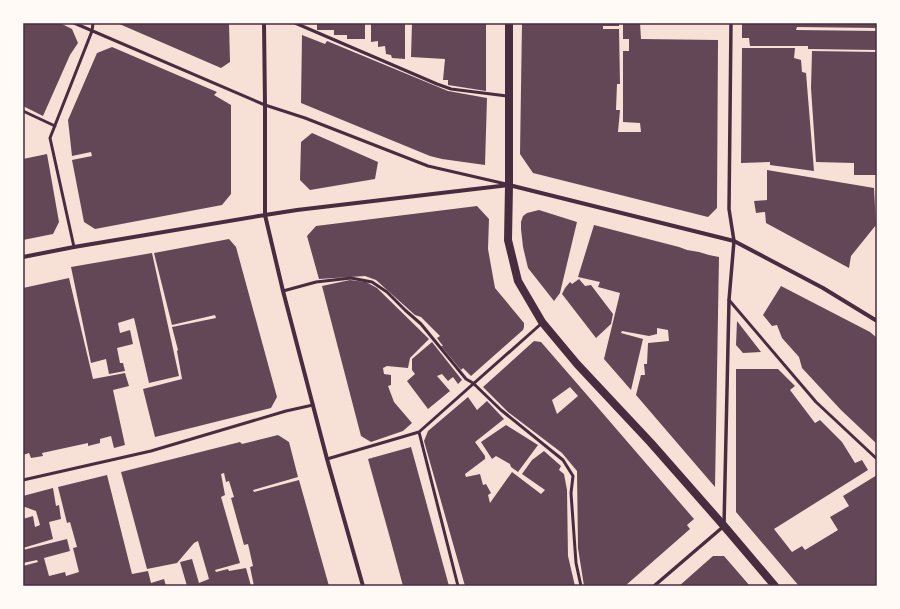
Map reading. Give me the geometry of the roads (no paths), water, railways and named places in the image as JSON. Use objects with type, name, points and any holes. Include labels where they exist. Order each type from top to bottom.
[{"type":"main road","points":[[509,23],[508,240],[518,281],[542,322],[577,364],[651,443],[775,586]]},
{"type":"street","points":[[264,23],[266,105],[265,215],[282,291],[363,586]]},
{"type":"street","points":[[654,586],[724,526],[729,300],[734,241],[730,209],[731,23]]},
{"type":"street","points":[[23,257],[74,247],[296,210],[509,185],[734,241],[823,288],[877,321]]},
{"type":"lane","points":[[74,23],[266,105],[305,118],[428,166],[509,185]]},
{"type":"lane","points":[[74,247],[50,138],[92,31],[93,23]]},
{"type":"lane","points":[[295,23],[437,84],[451,88],[509,96]]},
{"type":"lane","points":[[23,111],[55,126]]},
{"type":"lane","points":[[282,291],[316,282],[344,278],[372,282],[387,292],[421,324],[466,380],[473,383],[501,410],[563,460],[573,476],[571,494],[576,563],[581,586]]},
{"type":"lane","points":[[729,300],[816,402],[877,459]]},
{"type":"lane","points":[[327,459],[419,432],[542,322]]},
{"type":"lane","points":[[23,480],[150,451],[286,411],[314,406]]},
{"type":"lane","points":[[419,432],[458,586]]}]
